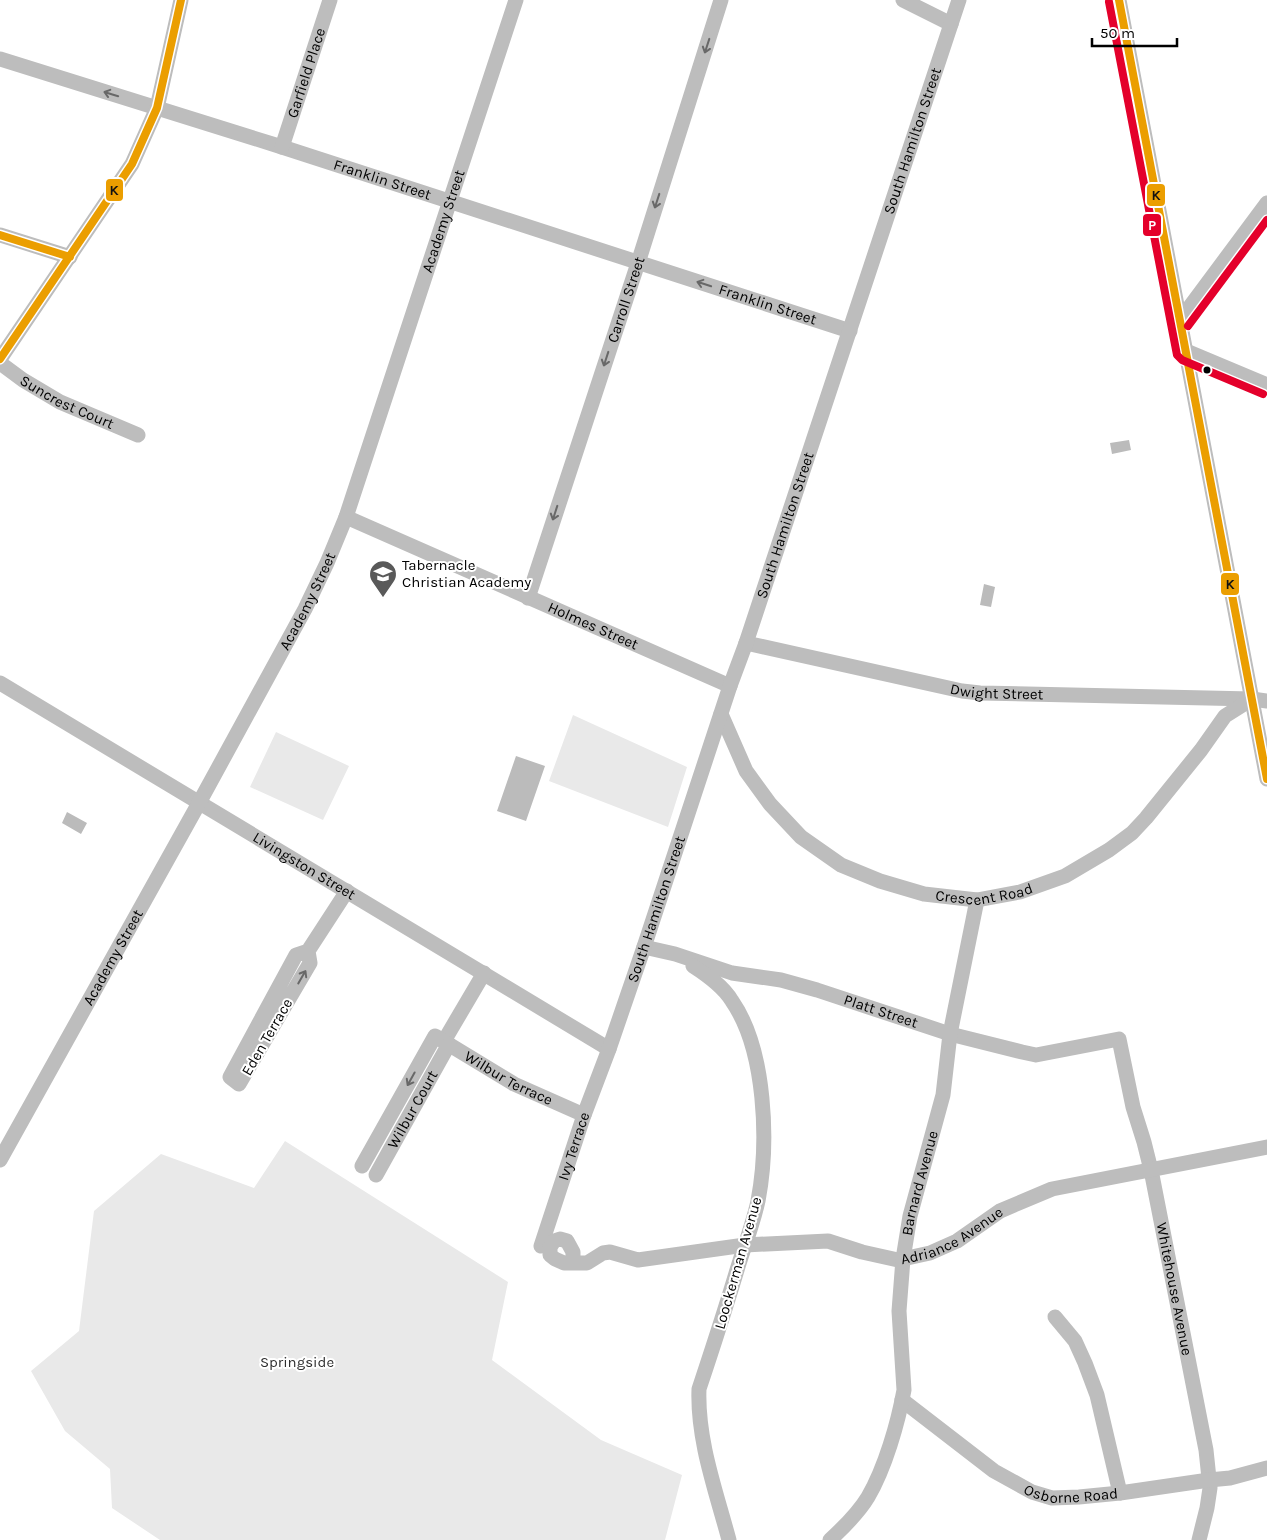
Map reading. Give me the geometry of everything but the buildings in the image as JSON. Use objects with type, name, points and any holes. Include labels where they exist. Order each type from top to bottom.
[{"type":"street","points":[[0,359],[132,164],[157,108],[181,0]]},
{"type":"street","name":"Garfield Place","points":[[282,146],[330,0]]},
{"type":"street","name":"Academy Street","points":[[0,1160],[199,803],[305,609],[327,563],[346,517],[516,0]]},
{"type":"street","name":"Carroll Street","points":[[528,598],[638,263],[721,0]]},
{"type":"street","points":[[903,0],[951,24]]},
{"type":"street","name":"South Hamilton Street","points":[[609,1049],[959,0]]},
{"type":"street","points":[[1120,0],[1267,779]]},
{"type":"street","name":"Franklin Street","points":[[0,59],[282,146],[850,331]]},
{"type":"street","points":[[1180,320],[1267,203]]},
{"type":"street","points":[[0,235],[70,257]]},
{"type":"street","points":[[1186,351],[1267,385]]},
{"type":"street","name":"Suncrest Court","points":[[0,363],[23,380],[60,402],[138,435]]},
{"type":"street","name":"Holmes Street","points":[[346,517],[730,686]]},
{"type":"street","name":"Dwight Street","points":[[746,643],[962,691],[980,693],[1252,699],[1267,701]]},
{"type":"street","name":"Livingston Street","points":[[0,683],[609,1049]]},
{"type":"street","name":"Crescent Road","points":[[722,714],[746,770],[770,804],[801,836],[841,865],[880,881],[924,894],[977,900],[1020,892],[1065,876],[1109,850],[1146,818],[1201,750],[1225,716],[1252,699]]},
{"type":"street","name":"Eden Terrace","points":[[308,951],[310,962],[239,1084],[230,1077],[296,955],[308,951],[347,891]]},
{"type":"street","name":"Barnard Avenue","points":[[830,1540],[842,1529],[868,1498],[890,1445],[902,1400],[904,1390],[899,1311],[903,1259],[910,1216],[942,1095],[950,1034],[977,900]]},
{"type":"street","name":"Platt Street","points":[[644,947],[675,954],[732,973],[781,980],[950,1034],[1036,1054],[1120,1039]]},
{"type":"street","name":"Loockerman Avenue","points":[[675,954],[709,976],[732,999],[743,1019],[753,1046],[759,1075],[763,1164],[758,1201],[698,1396],[698,1411],[705,1449],[729,1540]]},
{"type":"street","name":"Wilbur Court","points":[[362,1166],[484,973]]},
{"type":"street","name":"Whitehouse Avenue","points":[[1120,1039],[1133,1106],[1151,1170],[1206,1450],[1210,1488],[1199,1540]]},
{"type":"street","name":"Wilbur Court","points":[[376,1176],[443,1040]]},
{"type":"street","name":"Wilbur Terrace","points":[[443,1040],[514,1084],[584,1115]]},
{"type":"street","name":"Ivy Terrace","points":[[541,1246],[584,1115],[609,1049]]},
{"type":"street","name":"Adriance Avenue","points":[[573,1263],[587,1263],[610,1252],[638,1260],[745,1245],[828,1241],[862,1252],[898,1260],[930,1252],[956,1241],[1000,1210],[1052,1189],[1267,1147]]},
{"type":"street","points":[[1055,1317],[1075,1341],[1097,1395],[1120,1493]]},
{"type":"street","name":"Osborne Road","points":[[902,1400],[994,1471],[1032,1492],[1052,1498],[1120,1493],[1230,1478],[1267,1468]]},
{"type":"green space","points":[[573,715],[687,767],[668,827],[549,781]]},
{"type":"green space","points":[[276,732],[349,766],[323,820],[250,787]]},
{"type":"green space","name":"Springside","points":[[285,1141],[508,1282],[492,1360],[601,1440],[682,1475],[665,1540],[160,1540],[112,1508],[110,1469],[65,1431],[31,1371],[79,1331],[94,1211],[161,1154],[254,1188]]},
{"type":"shaded area","points":[[1129,440],[1131,450],[1112,454],[1110,443]]},
{"type":"shaded area","points":[[984,584],[995,587],[991,607],[980,605]]},
{"type":"shaded area","points":[[516,756],[545,766],[526,821],[497,811]]},
{"type":"shaded area","points":[[67,812],[87,823],[81,834],[62,823]]},
{"type":"transit line","name":"K","points":[[0,359],[132,164],[157,108],[181,0]]},
{"type":"transit line","name":"K","points":[[1119,0],[1267,779]]},
{"type":"transit line","name":"P","points":[[1109,2],[1177,355],[1182,360],[1263,394]]},
{"type":"transit line","name":"P","points":[[1188,326],[1267,220]]},
{"type":"transit line","name":"K","points":[[0,235],[70,257]]},
{"type":"place","name":"Tabernacle Christian Academy","points":[[383,598]]}]
